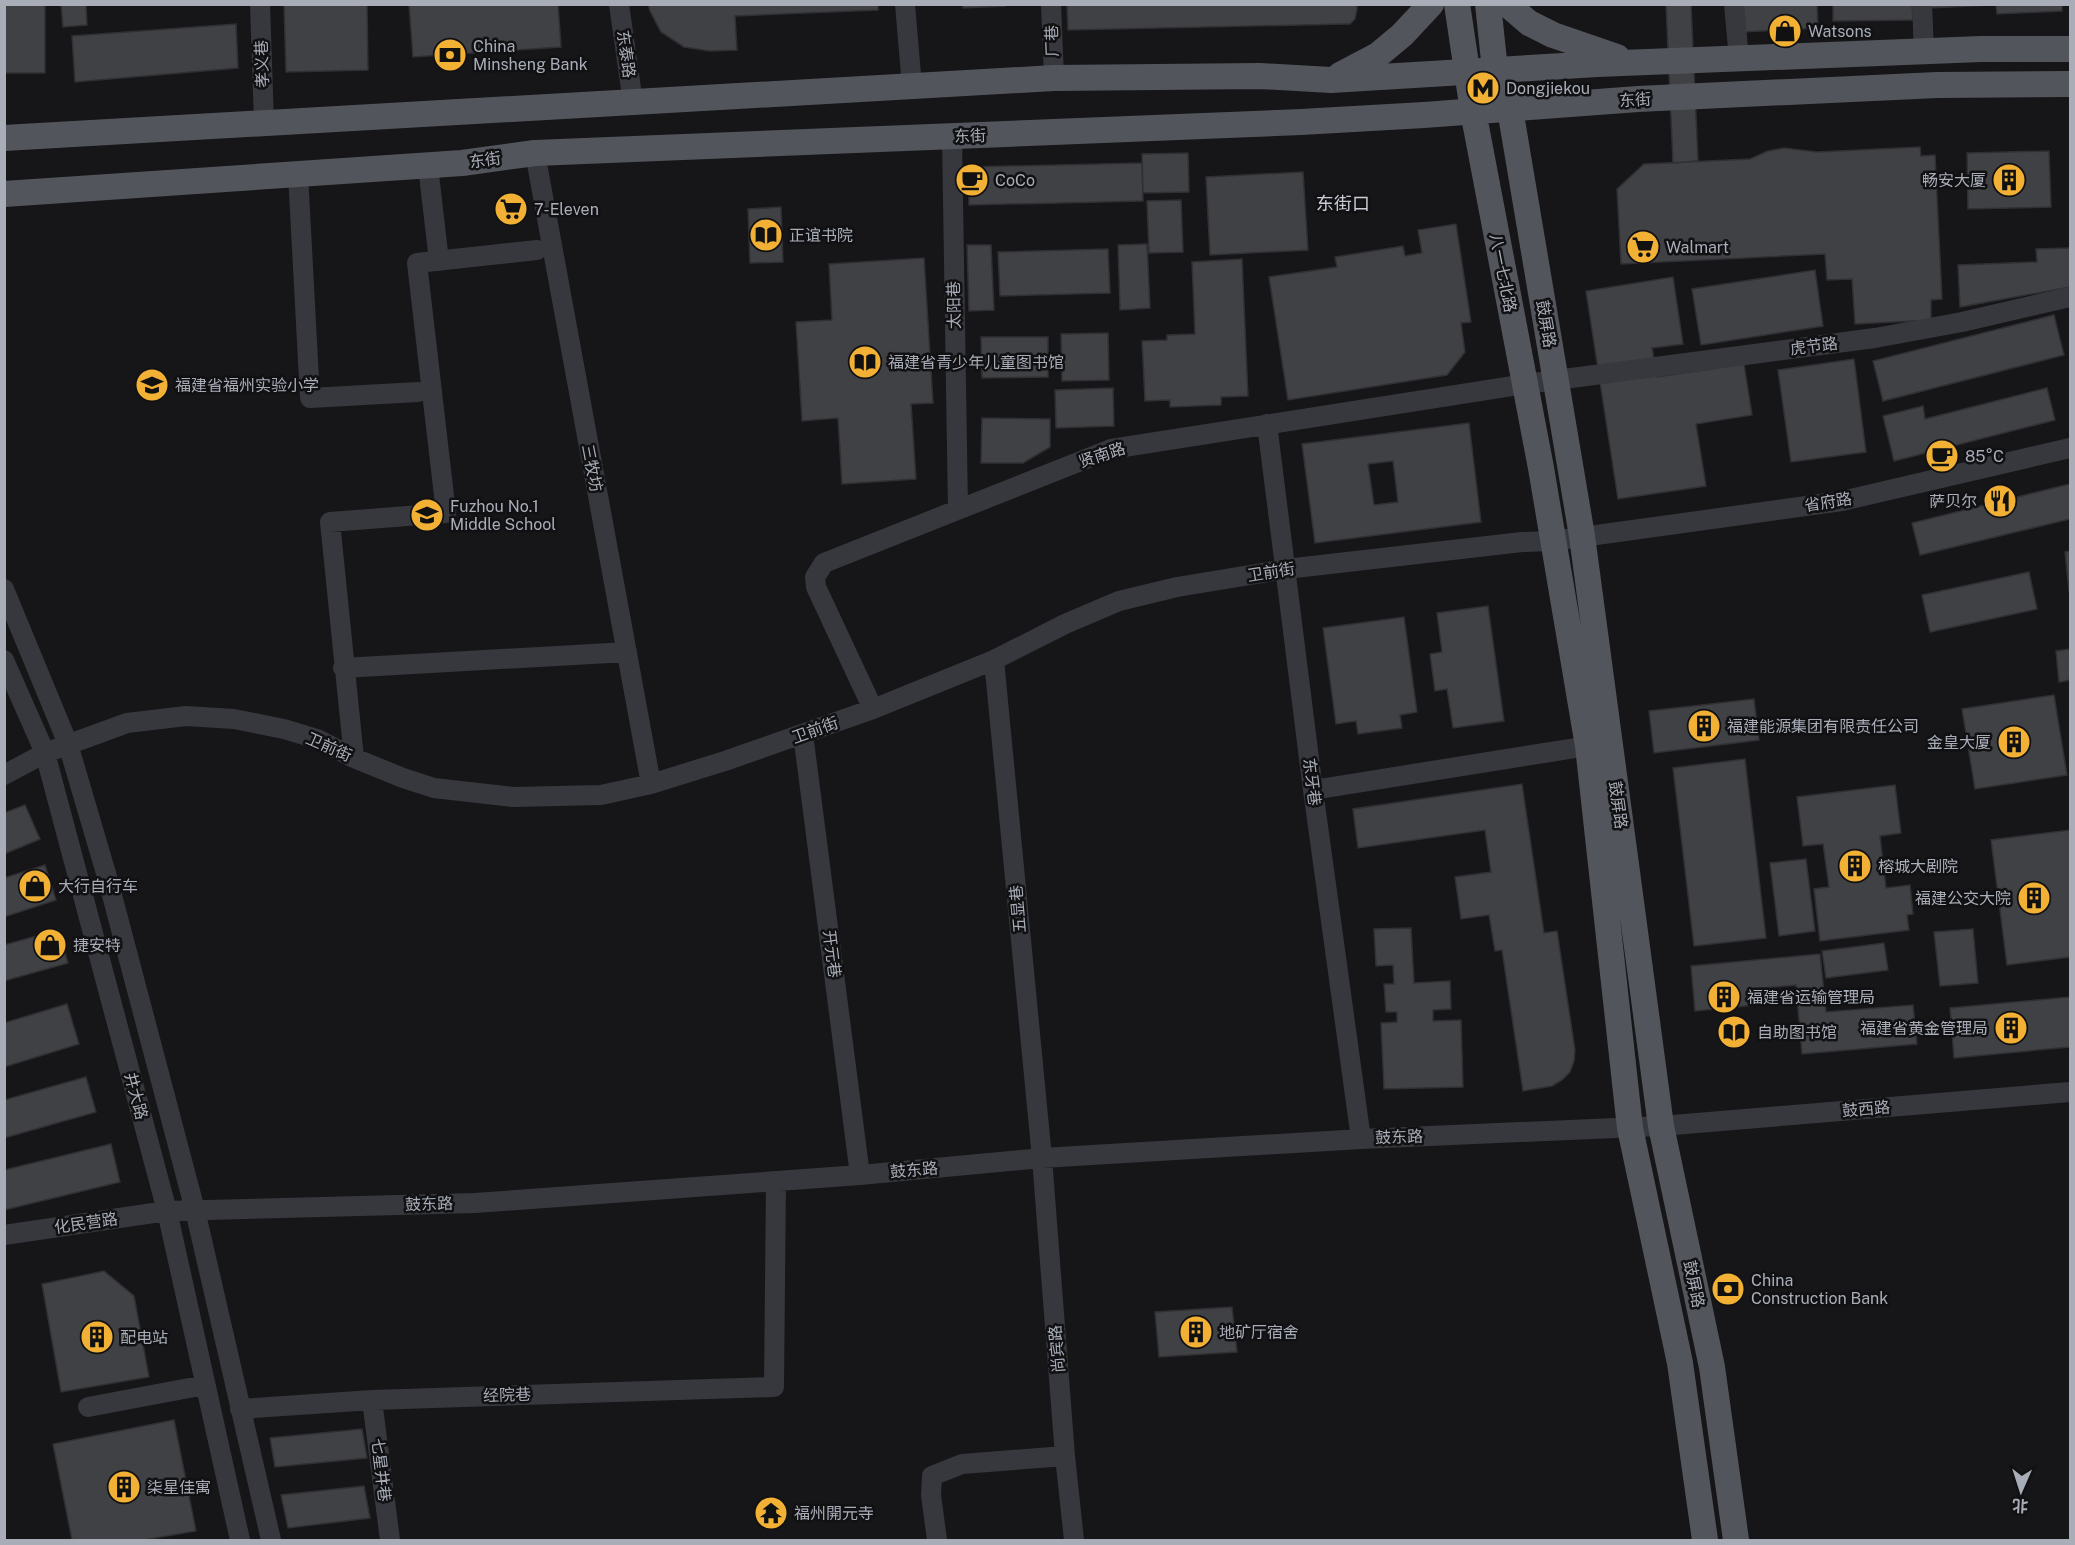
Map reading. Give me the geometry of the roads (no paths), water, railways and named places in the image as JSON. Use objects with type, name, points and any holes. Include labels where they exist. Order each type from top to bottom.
[{"type":"main road","points":[[1331,80],[1378,55],[1402,35],[1431,4]]},
{"type":"main road","name":"八一七北路","points":[[1457,4],[1473,111],[1554,540]]},
{"type":"main road","points":[[1488,4],[1495,70]]},
{"type":"main road","points":[[1507,4],[1529,23],[1553,34],[1638,63]]},
{"type":"main road","points":[[4,138],[1054,78],[1260,76],[1331,80],[1638,63],[1981,49],[2070,49]]},
{"type":"main road","name":"鼓屏路","points":[[1495,70],[1510,109],[1582,536],[1661,1126],[1712,1367],[1736,1540]]},
{"type":"main road","name":"东街","points":[[4,195],[428,166],[535,153],[1300,122],[1638,99],[1937,85],[2070,84]]},
{"type":"main road","name":"鼓屏路","points":[[1554,540],[1588,746],[1630,1128],[1680,1363],[1705,1540]]},
{"type":"street","name":"孝义巷","points":[[260,4],[264,123]]},
{"type":"street","name":"东泰路","points":[[619,4],[633,103]]},
{"type":"street","points":[[905,4],[912,87]]},
{"type":"street","name":"厂巷","points":[[1051,4],[1054,78]]},
{"type":"street","points":[[1734,4],[1739,59]]},
{"type":"street","points":[[1922,4],[1924,52]]},
{"type":"street","name":"太阳巷","points":[[952,136],[958,510]]},
{"type":"street","name":"三牧坊","points":[[535,153],[651,784]]},
{"type":"street","points":[[428,166],[439,261]]},
{"type":"street","points":[[298,174],[310,398],[418,392]]},
{"type":"street","points":[[354,758],[343,668],[330,522],[446,513],[417,263],[537,250]]},
{"type":"street","name":"虎节路","points":[[1556,380],[1875,338],[1962,322],[2070,297]]},
{"type":"street","name":"贤南路","points":[[873,709],[816,587],[815,577],[824,563],[1111,449],[1556,380]]},
{"type":"street","name":"东牙巷","points":[[1267,424],[1313,790],[1361,1139]]},
{"type":"street","name":"省府路","points":[[1582,536],[1842,501],[2070,448]]},
{"type":"street","name":"卫前街","points":[[4,775],[45,753],[127,723],[186,716],[234,719],[284,729],[317,740],[403,778],[434,788],[513,797],[602,795],[651,784],[725,761],[873,709],[994,660],[1065,624],[1119,601],[1177,587],[1286,569],[1582,536]]},
{"type":"street","points":[[4,589],[68,744],[111,891],[195,1210],[271,1540]]},
{"type":"street","points":[[343,668],[627,652]]},
{"type":"street","name":"井大路","points":[[4,660],[45,753],[167,1211],[240,1540]]},
{"type":"street","name":"五显巷","points":[[994,660],[1041,1158]]},
{"type":"street","name":"开元巷","points":[[803,734],[860,1175]]},
{"type":"street","points":[[1313,790],[1588,746]]},
{"type":"street","name":"鼓西路","points":[[1661,1126],[2070,1092]]},
{"type":"street","name":"鼓东路","points":[[167,1211],[475,1203],[860,1175],[1041,1158],[1361,1139],[1661,1126]]},
{"type":"street","name":"尚宾路","points":[[1041,1158],[1074,1540]]},
{"type":"street","name":"经院巷","points":[[240,1409],[372,1400],[774,1387],[776,1181]]},
{"type":"street","name":"化民营路","points":[[4,1235],[167,1211]]},
{"type":"street","points":[[88,1407],[205,1385]]},
{"type":"street","name":"七星井巷","points":[[372,1400],[390,1540]]},
{"type":"street","points":[[937,1540],[931,1495],[932,1476],[962,1464],[1065,1456]]},
{"type":"place","name":"Watsons","points":[[1785,31]]},
{"type":"place","name":"China Minsheng Bank","points":[[450,55]]},
{"type":"place","name":"Dongjiekou","points":[[1483,88]]},
{"type":"place","name":"CoCo","points":[[972,180]]},
{"type":"place","name":"畅安大厦","points":[[2009,180]]},
{"type":"place","name":"7-Eleven","points":[[511,209]]},
{"type":"place","name":"正谊书院","points":[[766,235]]},
{"type":"place","name":"Walmart","points":[[1643,247]]},
{"type":"place","name":"福建省青少年儿童图书馆","points":[[865,362]]},
{"type":"place","name":"福建省福州实验小学","points":[[152,385]]},
{"type":"place","name":"85°C","points":[[1942,456]]},
{"type":"place","name":"萨贝尔","points":[[2000,501]]},
{"type":"place","name":"Fuzhou No.1 Middle School","points":[[427,515]]},
{"type":"place","name":"福建能源集团有限责任公司","points":[[1704,726]]},
{"type":"place","name":"金皇大厦","points":[[2014,742]]},
{"type":"place","name":"榕城大剧院","points":[[1855,866]]},
{"type":"place","name":"大行自行车","points":[[35,886]]},
{"type":"place","name":"福建公交大院","points":[[2034,898]]},
{"type":"place","name":"捷安特","points":[[50,945]]},
{"type":"place","name":"福建省运输管理局","points":[[1724,997]]},
{"type":"place","name":"福建省黄金管理局","points":[[2011,1028]]},
{"type":"place","name":"自助图书馆","points":[[1734,1032]]},
{"type":"place","name":"China Construction Bank","points":[[1728,1289]]},
{"type":"place","name":"地矿厅宿舍","points":[[1196,1332]]},
{"type":"place","name":"配电站","points":[[97,1337]]},
{"type":"place","name":"柒星佳寓","points":[[124,1487]]},
{"type":"place","name":"福州開元寺","points":[[771,1513]]},
{"type":"district","name":"东街口","points":[[1343,203]]}]
